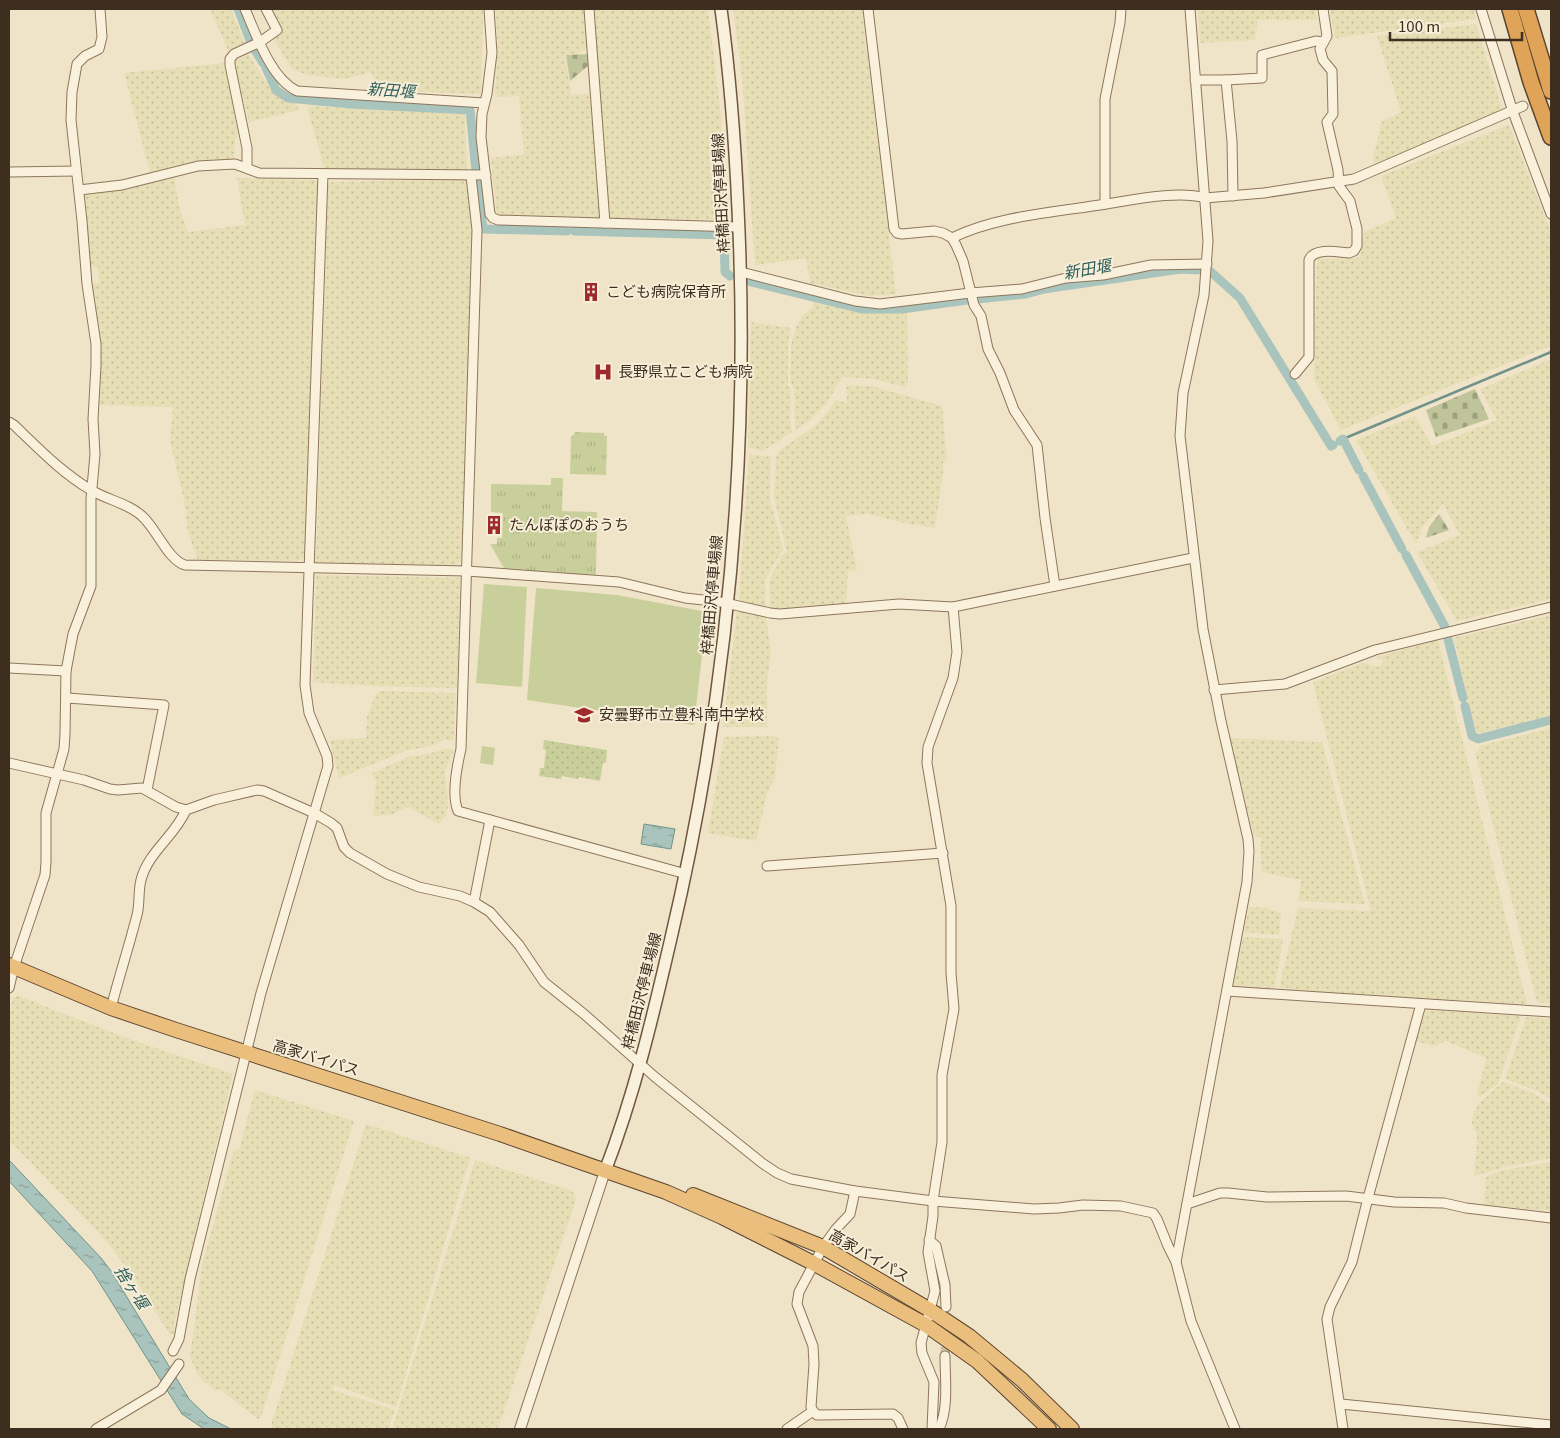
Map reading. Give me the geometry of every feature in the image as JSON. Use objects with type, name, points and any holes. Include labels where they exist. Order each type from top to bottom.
[{"type":"highway","points":[[1510,9],[1531,82],[1551,137]]},
{"type":"highway","points":[[1526,9],[1551,91]]},
{"type":"highway","name":"高家バイパス","points":[[11,966],[111,1008],[482,1128],[666,1192],[722,1217],[813,1263],[926,1325],[977,1361],[1049,1429]]},
{"type":"highway","name":"高家バイパス","points":[[610,1173],[668,1186],[695,1195],[823,1247],[930,1310],[969,1336],[1022,1380],[1072,1429]]},
{"type":"main road","name":"梓橋田沢停車場線","points":[[610,1173],[662,975],[686,874],[712,728],[727,603],[739,441],[741,272],[730,100],[721,9]]},
{"type":"street","points":[[9,988],[11,966],[44,875],[46,862],[46,813],[64,749],[67,698],[66,671],[74,634],[91,586],[92,491],[95,470],[93,419],[96,344],[87,284],[71,120],[74,75],[77,64],[85,56],[99,49],[102,37],[100,9]]},
{"type":"street","points":[[245,9],[260,42],[280,78],[288,87],[297,91],[484,103]]},
{"type":"street","points":[[247,168],[247,148],[230,59],[234,54],[260,42],[277,30],[266,9]]},
{"type":"street","points":[[489,9],[492,53],[484,103],[481,138],[490,214],[493,218],[498,220],[739,227]]},
{"type":"street","points":[[589,9],[605,223]]},
{"type":"street","points":[[868,9],[894,229],[897,233],[902,234],[934,231],[952,238],[962,261],[970,293],[980,316],[988,349],[1014,410],[1037,445],[1055,586]]},
{"type":"street","points":[[1105,204],[1105,99],[1121,9]]},
{"type":"street","points":[[1176,1262],[1247,882],[1249,851],[1214,690],[1203,629],[1180,436],[1180,414],[1186,373],[1204,295],[1208,241],[1190,9]]},
{"type":"street","points":[[1295,374],[1309,357],[1309,260],[1311,255],[1316,252],[1349,252],[1354,251],[1357,246],[1357,229],[1350,201],[1338,186],[1338,170],[1327,122],[1333,114],[1332,70],[1323,60],[1320,49],[1322,42],[1327,36],[1323,9]]},
{"type":"street","points":[[1481,9],[1513,112],[1551,214]]},
{"type":"street","points":[[1196,80],[1262,78],[1262,55],[1316,41],[1322,42]]},
{"type":"street","points":[[1226,80],[1232,141],[1233,196]]},
{"type":"street","points":[[952,238],[1009,220],[1105,204],[1160,197],[1198,196],[1205,198],[1293,190],[1354,179],[1524,106]]},
{"type":"street","points":[[79,190],[122,185],[198,166],[235,164],[259,173],[486,175]]},
{"type":"street","points":[[9,172],[76,171]]},
{"type":"street","points":[[173,1351],[180,1339],[190,1279],[270,959],[328,766],[327,756],[309,713],[305,685],[323,174]]},
{"type":"street","points":[[471,176],[477,230],[461,749],[455,804],[458,812],[686,874]]},
{"type":"street","points":[[741,272],[800,288],[869,303],[893,303],[970,293],[1022,289],[1066,278],[1103,274],[1152,265],[1207,264]]},
{"type":"street","points":[[9,422],[42,452],[92,491],[136,510],[144,517],[175,559],[181,563],[467,571],[619,582],[685,598],[727,603],[780,614],[899,604],[953,607],[1194,558]]},
{"type":"street","points":[[1214,690],[1286,684],[1375,650],[1551,606]]},
{"type":"street","points":[[932,1429],[934,1382],[922,1353],[921,1343],[934,1291],[928,1252],[933,1216],[933,1200],[942,1142],[942,1076],[954,1009],[951,973],[951,906],[927,762],[928,747],[953,678],[957,652],[953,607]]},
{"type":"street","points":[[9,668],[66,671]]},
{"type":"street","points":[[67,698],[164,705],[148,790]]},
{"type":"street","points":[[9,763],[84,780],[110,789],[142,788],[176,807],[186,810],[214,800],[258,790],[314,813],[337,828],[344,847],[350,854],[387,874],[411,884],[460,896],[490,912],[518,945],[544,982],[584,1014],[639,1064],[762,1163],[777,1173],[802,1183],[855,1192],[1034,1209],[1083,1205],[1120,1206],[1153,1213],[1176,1262],[1191,1321],[1235,1429]]},
{"type":"street","points":[[111,1008],[138,912],[141,880],[152,855],[160,848],[182,820],[186,810]]},
{"type":"street","points":[[474,902],[490,820]]},
{"type":"street","points":[[767,866],[943,853]]},
{"type":"street","points":[[1227,991],[1551,1012]]},
{"type":"street","points":[[1343,1429],[1341,1404],[1327,1319],[1330,1307],[1352,1262],[1421,1004]]},
{"type":"street","points":[[520,1429],[610,1173]]},
{"type":"street","points":[[855,1192],[850,1214],[823,1247],[799,1292],[798,1304],[813,1346],[814,1364],[811,1406],[817,1415],[893,1414],[898,1418],[903,1429]]},
{"type":"street","points":[[1187,1204],[1220,1193],[1267,1197],[1328,1195],[1394,1202],[1444,1204],[1551,1218]]},
{"type":"street","points":[[929,1240],[936,1246],[945,1285],[946,1307]]},
{"type":"street","points":[[939,1429],[942,1424],[945,1405],[945,1356]]},
{"type":"street","points":[[96,1429],[164,1387],[176,1367]]},
{"type":"street","points":[[1341,1404],[1551,1425]]},
{"type":"street","points":[[787,1429],[813,1411]]},
{"type":"shaded area","points":[[210,9],[231,9],[245,44],[228,50]]},
{"type":"shaded area","points":[[271,9],[483,9],[481,94],[379,90],[371,72],[344,79],[307,75],[292,69],[273,38],[283,30]]},
{"type":"shaded area","points":[[495,9],[585,9],[588,48],[578,53],[565,55],[571,95],[589,94],[602,215],[598,218],[497,216],[491,158],[524,154],[519,96],[498,97],[495,93],[498,48]]},
{"type":"shaded area","points":[[593,9],[708,9],[721,116],[726,220],[610,218],[608,216]]},
{"type":"shaded area","points":[[733,9],[862,9],[896,294],[870,296],[810,283],[806,258],[755,265],[742,76]]},
{"type":"shaded area","points":[[1198,9],[1315,9],[1317,20],[1258,20],[1255,40],[1200,43]]},
{"type":"shaded area","points":[[1330,9],[1474,9],[1476,19],[1335,38]]},
{"type":"shaded area","points":[[1476,24],[1503,112],[1374,164],[1373,158],[1382,121],[1401,112],[1377,36]]},
{"type":"shaded area","points":[[248,54],[274,94],[283,100],[296,103],[299,110],[249,122],[233,62]]},
{"type":"shaded area","points":[[225,63],[238,133],[235,140],[234,159],[194,161],[150,172],[124,73]]},
{"type":"shaded area","points":[[309,106],[465,114],[467,171],[325,170],[308,111]]},
{"type":"shaded area","points":[[1509,125],[1551,233],[1551,346],[1341,430],[1314,379],[1317,259],[1360,258],[1364,232],[1396,218],[1381,176]]},
{"type":"shaded area","points":[[174,176],[180,210],[188,232],[245,225],[237,178],[315,180],[318,183],[305,557],[297,561],[198,560],[188,533],[184,500],[170,441],[173,407],[98,405],[101,356],[92,283],[99,283],[98,267],[89,266],[85,194],[121,189]]},
{"type":"shaded area","points":[[469,179],[473,237],[461,561],[454,566],[316,562],[328,184],[331,182]]},
{"type":"shaded area","points":[[814,301],[863,312],[907,312],[908,383],[905,387],[873,379],[842,377],[827,403],[812,419],[795,430],[794,390],[790,380],[791,346],[797,324],[804,314],[813,307]]},
{"type":"shaded area","points":[[751,322],[791,328],[788,345],[788,385],[791,390],[790,421],[792,432],[763,451],[748,447]]},
{"type":"shaded area","points":[[1551,359],[1551,599],[1457,621],[1417,552],[1460,535],[1443,504],[1422,528],[1416,544],[1356,440],[1415,416],[1432,446],[1497,420],[1480,389]]},
{"type":"shaded area","points":[[850,385],[871,386],[942,406],[947,461],[943,462],[935,528],[868,514],[846,516],[857,570],[848,571],[846,604],[781,610],[770,608],[769,581],[782,555],[787,552],[774,497],[776,457],[780,450],[819,423],[836,400],[847,403],[846,387]]},
{"type":"shaded area","points":[[749,454],[771,457],[770,499],[783,549],[765,580],[766,609],[739,600]]},
{"type":"shaded area","points":[[316,575],[460,578],[457,688],[313,682]]},
{"type":"shaded area","points":[[737,609],[766,617],[771,654],[767,680],[767,727],[723,727]]},
{"type":"shaded area","points":[[1551,615],[1551,716],[1476,734],[1454,638]]},
{"type":"shaded area","points":[[1438,640],[1527,1004],[1291,991],[1291,988],[1279,988],[1298,908],[1371,911],[1313,682],[1362,663],[1379,667],[1384,662],[1377,657]]},
{"type":"shaded area","points":[[380,691],[456,693],[454,740],[444,740],[431,746],[405,751],[339,778],[330,742],[332,740],[366,738],[367,716],[376,694]]},
{"type":"shaded area","points":[[1551,728],[1551,1003],[1537,1002],[1475,752],[1479,751],[1479,746]]},
{"type":"shaded area","points":[[775,736],[779,739],[775,777],[767,793],[756,841],[708,833],[724,737]]},
{"type":"shaded area","points":[[1229,738],[1322,742],[1365,904],[1298,901],[1301,880],[1262,872],[1260,846],[1262,838],[1254,836]]},
{"type":"shaded area","points":[[444,749],[454,749],[445,771],[448,806],[446,815],[439,824],[408,807],[390,815],[373,816],[376,782],[372,773],[409,757]]},
{"type":"shaded area","points":[[1249,907],[1266,908],[1281,913],[1279,935],[1244,932]]},
{"type":"shaded area","points":[[1243,937],[1283,939],[1275,987],[1272,989],[1234,987],[1233,984]]},
{"type":"shaded area","points":[[19,996],[124,1037],[233,1074],[174,1324],[174,1333],[170,1335],[133,1276],[102,1236],[9,1140],[9,1016],[13,997]]},
{"type":"shaded area","points":[[1426,1010],[1521,1016],[1498,1084],[1481,1096],[1477,1095],[1486,1058],[1446,1041],[1434,1046],[1416,1041]]},
{"type":"shaded area","points":[[1526,1017],[1551,1019],[1551,1099],[1535,1090],[1505,1079]]},
{"type":"shaded area","points":[[1503,1082],[1533,1093],[1551,1104],[1551,1158],[1505,1167],[1474,1176],[1477,1134],[1472,1124],[1473,1114],[1479,1103]]},
{"type":"shaded area","points":[[255,1090],[354,1121],[261,1417],[258,1419],[221,1390],[215,1391],[199,1377],[190,1357],[202,1266],[234,1149],[239,1150]]},
{"type":"shaded area","points":[[366,1124],[470,1158],[396,1407],[334,1385],[333,1390],[395,1410],[388,1429],[271,1429],[272,1422]]},
{"type":"shaded area","points":[[475,1160],[570,1190],[575,1194],[576,1200],[498,1429],[392,1429]]},
{"type":"shaded area","points":[[1551,1162],[1551,1211],[1484,1205],[1486,1177],[1499,1171]]},
{"type":"green space","points":[[589,54],[589,65],[570,81],[566,55]]},
{"type":"green space","points":[[1475,389],[1489,419],[1436,437],[1426,410]]},
{"type":"green space","points":[[575,432],[604,433],[604,436],[607,436],[606,475],[570,474],[571,436]]},
{"type":"green space","points":[[551,478],[563,478],[562,511],[597,512],[596,577],[505,570],[490,544],[497,544],[497,538],[502,538],[503,513],[491,512],[491,484],[551,485]]},
{"type":"green space","points":[[1439,514],[1449,530],[1426,538],[1429,527]]},
{"type":"green space","points":[[484,584],[527,587],[522,687],[476,683]]},
{"type":"green space","points":[[536,588],[617,595],[707,612],[694,725],[527,700]]},
{"type":"green space","points":[[544,740],[607,750],[606,763],[603,762],[600,781],[579,777],[578,779],[562,776],[561,779],[539,776],[540,768],[544,768],[546,750],[543,749]]},
{"type":"green space","points":[[482,746],[495,748],[493,765],[480,763]]},
{"type":"water","points":[[644,824],[675,829],[671,849],[641,844]]},
{"type":"water","points":[[9,1160],[111,1271],[189,1399],[209,1418],[231,1429],[204,1429],[182,1414],[92,1271],[9,1181]]},
{"type":"waterway","name":"新田堰","points":[[238,9],[251,43]]},
{"type":"waterway","name":"新田堰","points":[[255,50],[263,63]]},
{"type":"waterway","name":"新田堰","points":[[266,68],[276,90],[288,98],[351,104],[470,110],[476,171]]},
{"type":"waterway","name":"新田堰","points":[[477,180],[483,229],[567,231]]},
{"type":"waterway","name":"新田堰","points":[[574,231],[724,235],[725,272],[730,276]]},
{"type":"waterway","name":"新田堰","points":[[977,299],[1026,294],[1044,289],[1180,269],[1203,270]]},
{"type":"waterway","name":"新田堰","points":[[1211,272],[1240,298],[1331,446],[1333,445]]},
{"type":"waterway","name":"新田堰","points":[[751,282],[862,309],[902,309],[967,300]]},
{"type":"waterway","points":[[1343,439],[1551,352]]},
{"type":"waterway","points":[[1340,441],[1343,439],[1359,470]]},
{"type":"waterway","points":[[1363,476],[1402,549]]},
{"type":"waterway","points":[[1406,555],[1445,627]]},
{"type":"waterway","points":[[1448,639],[1463,698]]},
{"type":"waterway","points":[[1465,706],[1472,736],[1478,739],[1551,720]]},
{"type":"tunnel","points":[[945,1356],[946,1318]]},
{"type":"place","name":"こども病院保育所","points":[[591,292]]},
{"type":"place","name":"長野県立こども病院","points":[[603,372]]},
{"type":"place","name":"たんぽぽのおうち","points":[[494,525]]},
{"type":"place","name":"安曇野市立豊科南中学校","points":[[584,715]]},
{"type":"water label","name":"捨ヶ堰","points":[[132,1287]]}]
